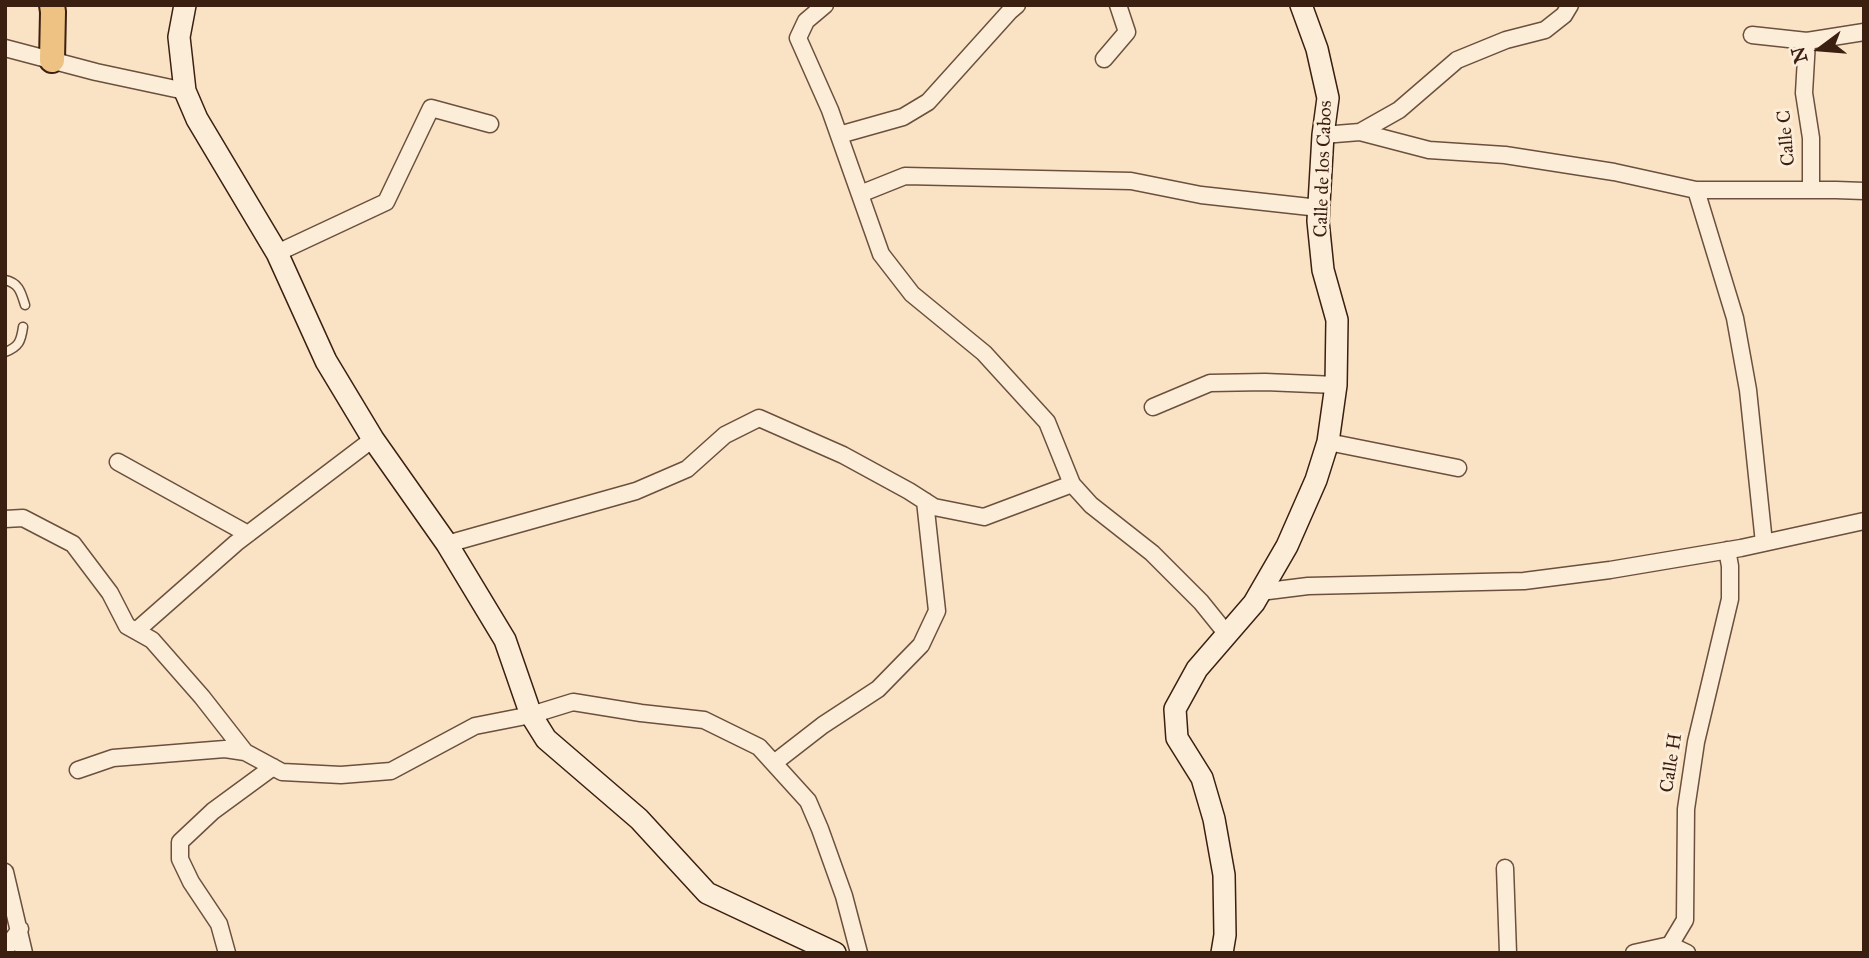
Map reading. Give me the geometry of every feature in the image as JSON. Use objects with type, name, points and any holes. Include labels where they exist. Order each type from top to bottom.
[{"type":"main road","points":[[51,60],[52,5]]},
{"type":"street","points":[[185,5],[179,37],[185,91],[197,119],[277,253],[326,361],[373,439],[446,544],[505,640],[531,715],[546,739],[639,819],[707,893],[835,953]]},
{"type":"street","points":[[825,5],[806,21],[798,38],[839,135],[881,254],[912,294],[984,353],[1047,422],[1072,484],[1091,505],[1152,553],[1201,602],[1226,633]]},
{"type":"street","points":[[839,135],[903,117],[928,102],[1017,5]]},
{"type":"street","points":[[1104,59],[1127,33],[1118,5]]},
{"type":"street","name":"Calle de los Cabos","points":[[1222,953],[1225,935],[1224,875],[1214,819],[1202,778],[1177,738],[1175,709],[1197,669],[1254,603],[1287,546],[1316,480],[1328,442],[1336,385],[1337,320],[1323,270],[1318,221],[1328,97],[1318,49],[1301,5]]},
{"type":"street","points":[[1360,132],[1399,110],[1457,60],[1506,40],[1545,30],[1564,15],[1570,5]]},
{"type":"street","points":[[1752,35],[1807,41],[1864,32]]},
{"type":"street","name":"Calle C","points":[[1807,41],[1804,93],[1811,138],[1811,190]]},
{"type":"street","points":[[5,48],[185,91]]},
{"type":"street","points":[[277,253],[386,202],[430,108],[490,124]]},
{"type":"street","points":[[1323,135],[1360,132],[1429,150],[1505,155],[1614,172],[1696,190],[1864,191]]},
{"type":"street","points":[[860,194],[905,176],[1131,181],[1201,195],[1319,208]]},
{"type":"street","points":[[1696,190],[1735,318],[1748,390],[1764,543]]},
{"type":"street","points":[[1153,407],[1210,383],[1336,385]]},
{"type":"street","points":[[446,544],[636,491],[687,469],[725,435],[759,418],[843,454],[934,507],[984,517],[1072,484]]},
{"type":"street","points":[[136,631],[248,534],[373,439]]},
{"type":"street","points":[[1328,442],[1458,468]]},
{"type":"street","points":[[118,462],[248,534]]},
{"type":"street","points":[[774,763],[823,724],[877,689],[921,646],[937,611],[925,501]]},
{"type":"street","points":[[5,519],[23,518],[73,544],[110,593],[127,626],[152,640],[245,752]]},
{"type":"street","points":[[1260,592],[1308,586],[1524,580],[1610,570],[1764,543],[1864,521]]},
{"type":"street","name":"Calle H","points":[[1670,945],[1685,920],[1686,809],[1696,742],[1730,598],[1727,550]]},
{"type":"street","points":[[78,770],[113,758],[225,749],[245,752],[282,772],[341,775],[391,771],[475,726],[531,715],[573,702],[704,720],[759,747],[808,801],[844,896],[859,953]]},
{"type":"street","points":[[227,953],[219,923],[191,882],[180,859],[180,842],[213,811],[273,767]]},
{"type":"street","points":[[1505,868],[1508,953]]},
{"type":"street","points":[[5,872],[24,953]]},
{"type":"street","points":[[5,950],[20,929]]},
{"type":"street","points":[[1634,953],[1670,945],[1687,953]]},
{"type":"lane","points":[[5,280],[21,290],[25,305]]},
{"type":"lane","points":[[5,352],[18,345],[23,327]]}]
